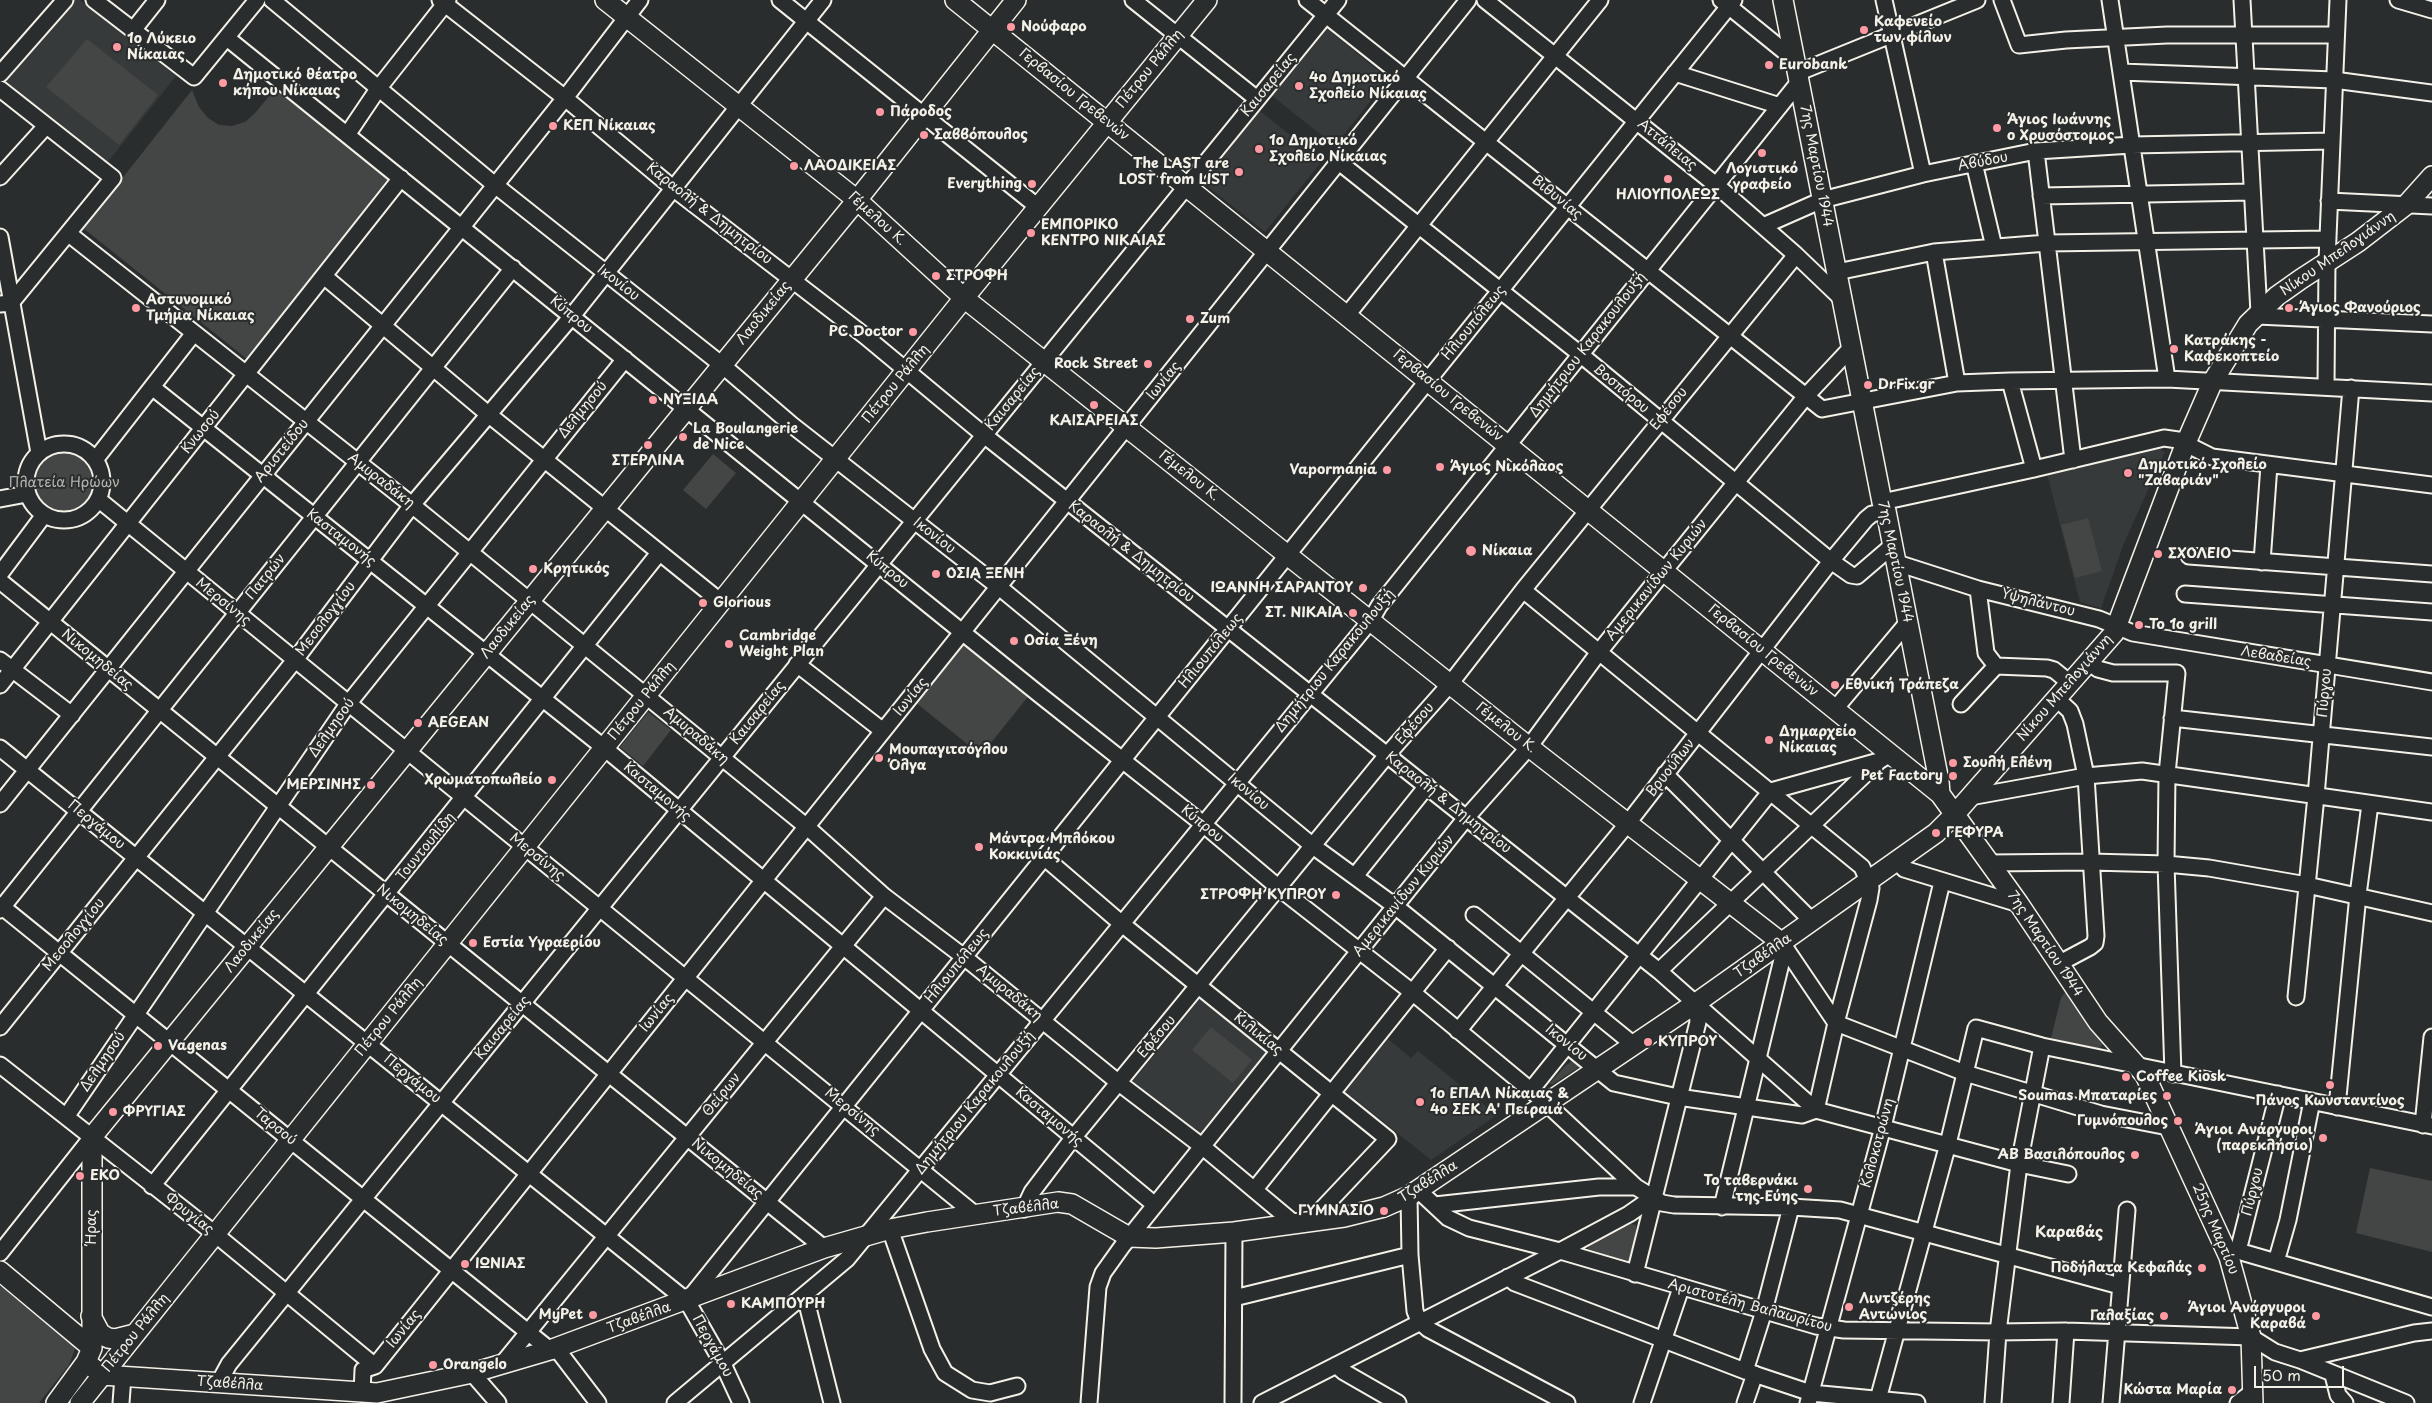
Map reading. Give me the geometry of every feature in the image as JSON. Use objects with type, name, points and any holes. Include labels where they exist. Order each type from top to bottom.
[{"type":"main road","name":"Γέμελου Κ.","points":[[605,0],[856,200],[964,298],[1529,747],[1783,945]]},
{"type":"main road","name":"Γερβασίου Γρεβενών","points":[[955,0],[1834,709],[1884,758],[1940,794]]},
{"type":"main road","name":"Λαοδικείας","points":[[92,1138],[792,279],[1016,0]]},
{"type":"main road","name":"Πέτρου Ράλλη","points":[[80,1403],[964,298],[1207,0]]},
{"type":"main road","name":"7ης Μαρτίου 1944","points":[[1783,0],[1851,348],[1908,622],[1940,794],[2019,904],[2058,964],[2109,1036],[2138,1066]]},
{"type":"main road","name":"Νίκου Μπελογιάννη","points":[[1955,814],[2089,662],[2117,626],[2185,445],[2213,381],[2248,324],[2285,290],[2358,242],[2406,205],[2432,176]]},
{"type":"main road","name":"Τζαβέλλα","points":[[102,1375],[221,1383],[333,1397],[375,1396],[472,1373],[553,1349],[687,1301],[824,1248],[890,1229],[976,1215],[1028,1200],[1072,1204],[1129,1237],[1156,1238],[1234,1232],[1295,1224],[1373,1210],[1414,1193],[1783,945],[1812,921],[1936,833],[1955,814]]},
{"type":"main road","name":"25ης Μαρτίου","points":[[2138,1066],[2145,1075],[2168,1127],[2233,1254],[2251,1337],[2248,1400]]},
{"type":"main road","name":"Ήρας","points":[[91,1316],[92,1138]]},
{"type":"main road","points":[[0,1271],[89,1355],[102,1375]]},
{"type":"main road","name":"Πέτρου Ράλλη","points":[[56,1403],[89,1355],[91,1316]]},
{"type":"main road","points":[[91,1316],[100,1333],[108,1338],[115,1339],[135,1334]]},
{"type":"street","points":[[0,74],[65,0]]},
{"type":"street","points":[[94,0],[194,77],[257,0]]},
{"type":"street","points":[[134,29],[157,0]]},
{"type":"street","name":"Ικονίου","points":[[272,0],[495,184],[722,365],[779,414],[999,587],[1157,718],[1238,782],[1313,846],[1395,906],[1614,1083],[1678,1097],[1802,1115],[1816,1110]]},
{"type":"street","name":"Αριστείδου","points":[[0,804],[564,98],[640,0]]},
{"type":"street","points":[[780,0],[1038,207]]},
{"type":"street","name":"Μεσολογγίου","points":[[0,1027],[295,660],[412,505],[572,316],[823,0]]},
{"type":"street","points":[[1133,0],[1257,99]]},
{"type":"street","name":"Βιθυνίας","points":[[1307,0],[1647,272],[1822,409],[1862,401]]},
{"type":"street","name":"Καισαρείας","points":[[221,1383],[229,1364],[1338,0]]},
{"type":"street","name":"Ιωνίας","points":[[375,1396],[363,1370],[375,1366],[1468,0]]},
{"type":"street","name":"Αττάλειας","points":[[1486,0],[1716,185],[1796,255],[1842,300]]},
{"type":"street","points":[[1347,315],[1600,0]]},
{"type":"street","points":[[1884,0],[1923,174]]},
{"type":"street","points":[[1728,2],[1797,72],[1977,0]]},
{"type":"street","points":[[2002,0],[2019,45],[2116,37],[2244,34],[2336,35]]},
{"type":"street","points":[[2110,0],[2166,379]]},
{"type":"street","points":[[2242,0],[2258,314],[2432,324]]},
{"type":"street","points":[[2326,388],[2325,319],[2338,0]]},
{"type":"street","points":[[2398,0],[2432,10]]},
{"type":"street","points":[[347,134],[378,89],[445,1]]},
{"type":"street","name":"Καραολή & Δημητρίου","points":[[445,1],[674,189],[792,279],[984,435],[1659,971],[1816,1110]]},
{"type":"street","name":"Ηλιουπόλεως","points":[[687,1301],[1637,121],[1728,2]]},
{"type":"street","name":"Κύπρου","points":[[227,38],[1122,761],[1203,824],[1279,888],[1412,992],[1546,1103],[1636,1188],[1652,1198],[1674,1205],[1834,1209],[1859,1214],[2007,1257],[2120,1286]]},
{"type":"street","name":"Δημήτριου Καρακουλουξή","points":[[675,1403],[847,1259],[1371,620],[1379,606],[1780,106],[1797,72]]},
{"type":"street","points":[[2121,72],[2334,80],[2432,93]]},
{"type":"street","points":[[1675,73],[1780,106]]},
{"type":"street","points":[[0,89],[113,178],[69,234],[5,303]]},
{"type":"street","points":[[0,177],[46,126]]},
{"type":"street","name":"Αβύδου","points":[[1764,226],[1822,200],[1923,174],[2036,151],[2132,145],[2331,141]]},
{"type":"street","points":[[2036,151],[2073,460]]},
{"type":"street","name":"Βοσπόρου","points":[[1339,162],[1580,354],[1735,484],[1831,561],[1851,575],[1858,576],[1894,555]]},
{"type":"street","points":[[1974,163],[1994,247]]},
{"type":"street","name":"Κνωσού","points":[[0,685],[325,277],[401,178]]},
{"type":"street","points":[[2041,196],[2252,192]]},
{"type":"street","points":[[2329,201],[2432,206]]},
{"type":"street","name":"Αμυραδάκη","points":[[69,234],[530,600],[807,827],[884,896],[964,957],[1119,1083],[1203,1147],[1295,1224]]},
{"type":"street","points":[[0,237],[5,303],[39,453]]},
{"type":"street","points":[[1836,272],[1934,252],[2047,243],[2328,239]]},
{"type":"street","points":[[1934,252],[1958,383]]},
{"type":"street","name":"Εφέσου","points":[[1028,1200],[1073,1138],[1200,986],[1387,755],[1450,684],[1659,421],[1796,255]]},
{"type":"street","name":"Πατρών","points":[[1,907],[513,268]]},
{"type":"street","points":[[325,277],[488,414],[545,458],[721,602]]},
{"type":"street","points":[[95,460],[194,333]]},
{"type":"street","name":"Αμερικανίδων Κυριών","points":[[1089,1403],[1098,1287],[1103,1273],[1129,1237],[1280,1052],[1466,818],[1529,747],[1600,652],[1806,396],[1851,348]]},
{"type":"street","name":"Δελμησού","points":[[66,1117],[134,1014],[348,704],[625,359]]},
{"type":"street","points":[[1862,401],[1958,383],[2063,380],[2166,379],[2432,393]]},
{"type":"street","points":[[2010,381],[2034,470]]},
{"type":"street","name":"Κασταμονής","points":[[152,387],[604,748],[764,880],[842,948],[1155,1205]]},
{"type":"street","name":"Πύργου","points":[[2296,997],[2328,665],[2351,388]]},
{"type":"street","name":"Βρυούλων","points":[[1458,1032],[1628,823],[1831,561],[1866,519],[1884,507],[2164,438],[2172,438],[2212,457],[2269,466],[2432,485]]},
{"type":"street","points":[[62,444],[80,448],[95,460],[102,479],[98,499],[93,507],[79,518],[61,520],[44,515],[31,502],[27,494],[27,472],[39,453],[50,447],[62,444]]},
{"type":"street","points":[[2262,562],[2269,466]]},
{"type":"street","points":[[0,499],[27,494]]},
{"type":"street","name":"Μερσίνης","points":[[98,499],[976,1215]]},
{"type":"street","points":[[0,574],[44,515]]},
{"type":"street","name":"Τουντουλίδη","points":[[152,1186],[465,798],[659,553]]},
{"type":"street","name":"Υψηλάντου","points":[[1894,555],[1978,589],[2075,612],[2133,633],[2179,642]]},
{"type":"street","points":[[2189,556],[2432,574]]},
{"type":"street","name":"Νικομηδείας","points":[[0,581],[824,1248]]},
{"type":"street","points":[[1978,589],[1986,653],[1996,666]]},
{"type":"street","points":[[1523,590],[1812,824],[1862,867],[1869,880],[1870,900],[1836,1023],[1816,1110],[2019,1164],[2068,1174]]},
{"type":"street","points":[[2185,594],[2432,612]]},
{"type":"street","points":[[1834,709],[1908,622]]},
{"type":"street","name":"Λεβαδείας","points":[[2179,642],[2432,682]]},
{"type":"street","points":[[0,660],[72,715]]},
{"type":"street","points":[[2089,662],[2098,668],[2113,673],[2177,673],[2167,774],[2166,864],[2173,1074]]},
{"type":"street","points":[[797,664],[883,731]]},
{"type":"street","points":[[1961,704],[1996,666],[2047,668],[2054,670],[2070,683]]},
{"type":"street","points":[[2057,699],[2070,711],[2075,724],[2086,776],[2095,943],[2058,964]]},
{"type":"street","points":[[2172,718],[2432,747]]},
{"type":"street","name":"Περγάμου","points":[[0,748],[687,1301],[723,1364],[741,1403]]},
{"type":"street","points":[[1531,1090],[1771,791],[1884,758]]},
{"type":"street","points":[[1659,971],[1812,824],[1884,758]]},
{"type":"street","points":[[1970,797],[2086,776],[2142,770],[2432,812]]},
{"type":"street","points":[[1665,774],[1812,921]]},
{"type":"street","points":[[1355,876],[1426,786]]},
{"type":"street","points":[[2337,1106],[2358,895],[2370,804]]},
{"type":"street","name":"Κιλικίας","points":[[1044,857],[1122,924],[1388,1139],[1322,1209],[1317,1220]]},
{"type":"street","points":[[1897,860],[1904,869],[2019,904]]},
{"type":"street","points":[[1989,863],[2091,862],[2166,864],[2217,869],[2358,895],[2432,913]]},
{"type":"street","name":"Κολοκοτρώνη","points":[[1809,1398],[1830,1329],[1902,1048],[1942,882]]},
{"type":"street","name":"Θείρων","points":[[503,1364],[884,896]]},
{"type":"street","name":"Ταρσού","points":[[1,907],[291,1139],[363,1201],[450,1271],[528,1333],[553,1349],[598,1403]]},
{"type":"street","points":[[1474,915],[1634,1045]]},
{"type":"street","points":[[1783,945],[1836,1023],[1965,1073],[2032,1094],[2101,1114],[2168,1127]]},
{"type":"street","points":[[1722,1206],[1747,1107],[1783,945]]},
{"type":"street","points":[[1254,1189],[1330,1092],[1448,948]]},
{"type":"street","points":[[1635,1274],[1652,1198],[1698,1022],[1696,1003]]},
{"type":"street","points":[[1877,1402],[1948,1144],[1976,1028],[2042,1046],[2427,1126],[2432,1037]]},
{"type":"street","points":[[1994,1403],[1998,1332],[2019,1164],[2042,1046]]},
{"type":"street","name":"Φρυγίας","points":[[0,1065],[215,1234],[375,1366]]},
{"type":"street","name":"Πύργου","points":[[2233,1254],[2278,1094]]},
{"type":"street","points":[[2276,1262],[2288,1220],[2312,1102]]},
{"type":"street","name":"Λαοδικείας","points":[[0,1253],[92,1138]]},
{"type":"street","points":[[1435,1205],[1599,1187],[1636,1188]]},
{"type":"street","points":[[1414,1193],[1410,1255],[1415,1311],[1419,1321],[1428,1329],[1567,1403]]},
{"type":"street","name":"Αριστοτέλη Βαλαωρίτου","points":[[1414,1193],[1435,1205],[1448,1218],[1469,1228],[1560,1251],[1681,1288],[1830,1329],[1998,1332],[2066,1331],[2251,1337]]},
{"type":"street","points":[[1262,1403],[1419,1321],[1560,1251],[1629,1214],[1652,1198]]},
{"type":"street","points":[[1745,1403],[1764,1311],[1791,1207]]},
{"type":"street","points":[[2111,1403],[2128,1210]]},
{"type":"street","points":[[890,1229],[932,1349],[945,1373],[972,1390],[990,1393],[1017,1386]]},
{"type":"street","points":[[1233,1403],[1234,1232]]},
{"type":"street","points":[[2233,1254],[2276,1262],[2432,1307]]},
{"type":"street","points":[[1234,1298],[1410,1255]]},
{"type":"street","points":[[1508,1277],[1516,1283],[1750,1373],[1809,1398],[1917,1403]]},
{"type":"street","points":[[1642,1403],[1681,1288]]},
{"type":"street","points":[[805,1296],[832,1403]]},
{"type":"street","points":[[2061,1403],[2066,1331]]},
{"type":"street","points":[[2300,1360],[2414,1333],[2432,1331]]},
{"type":"street","points":[[2251,1337],[2275,1352],[2300,1360],[2406,1403]]},
{"type":"street","points":[[1336,1364],[1344,1372],[1398,1403]]},
{"type":"street","points":[[472,1373],[498,1403]]},
{"type":"street","points":[[2333,1374],[2338,1395],[2345,1403]]},
{"type":"street","points":[[121,1403],[123,1376]]},
{"type":"shaded area","points":[[64,0],[80,0],[176,76],[107,163],[0,77]]},
{"type":"shaded area","points":[[1325,27],[1388,79],[1335,146],[1271,95]]},
{"type":"shaded area","points":[[1259,110],[1322,161],[1265,232],[1202,182]]},
{"type":"shaded area","points":[[2158,448],[2165,452],[2124,543],[2101,608],[2080,602],[2047,474]]},
{"type":"shaded area","points":[[1204,994],[1270,1048],[1199,1136],[1132,1082]]},
{"type":"shaded area","name":"1ο ΕΠΑΛ Νίκαιας & 4ο ΣΕΚ Α' Πειραιά","points":[[1387,1038],[1411,1058],[1418,1051],[1497,1115],[1431,1160],[1344,1090]]},
{"type":"green space","points":[[87,39],[158,95],[119,145],[46,87]]},
{"type":"green space","points":[[275,89],[389,177],[247,359],[83,228],[192,90],[199,107],[208,118],[219,125],[232,126],[245,122]]},
{"type":"green space","name":"Πλατεία Ηρώων","points":[[58,450],[70,450],[82,455],[92,465],[97,477],[95,496],[82,511],[70,516],[58,516],[46,511],[36,501],[31,489],[31,477],[36,465],[46,455]]},
{"type":"green space","points":[[713,454],[736,473],[706,509],[683,490]]},
{"type":"green space","points":[[2088,518],[2102,571],[2075,578],[2061,525]]},
{"type":"green space","points":[[965,640],[1031,693],[981,755],[915,702]]},
{"type":"green space","points":[[648,712],[671,730],[643,766],[620,747]]},
{"type":"green space","points":[[2066,991],[2103,1044],[2098,1050],[2051,1038],[2061,998]]},
{"type":"green space","points":[[1211,1027],[1252,1060],[1233,1083],[1192,1050]]},
{"type":"green space","points":[[1575,1059],[1579,1067],[1553,1084],[1549,1084],[1565,1066]]},
{"type":"green space","points":[[2370,1168],[2432,1181],[2432,1252],[2356,1233]]},
{"type":"green space","points":[[1631,1224],[1636,1225],[1636,1229],[1631,1266],[1587,1252],[1589,1246]]},
{"type":"green space","points":[[3,1286],[71,1342],[75,1349],[69,1365],[39,1403],[0,1403],[0,1287]]},
{"type":"place","name":"Νούφαρο","points":[[1011,27]]},
{"type":"place","name":"Καφενείο των φίλων","points":[[1864,30]]},
{"type":"place","name":"1ο Λύκειο Νίκαιας","points":[[117,47]]},
{"type":"place","name":"Eurobank","points":[[1769,65]]},
{"type":"place","name":"Δημοτικό θέατρο κήπου Νίκαιας","points":[[223,83]]},
{"type":"place","name":"4ο Δημοτικό Σχολείο Νίκαιας","points":[[1299,86]]},
{"type":"place","name":"Πάροδος","points":[[880,112]]},
{"type":"place","name":"ΚΕΠ Νίκαιας","points":[[553,126]]},
{"type":"place","name":"Άγιος Ιωάννης ο Χρυσόστομος","points":[[1997,128]]},
{"type":"place","name":"Σαββόπουλος","points":[[924,135]]},
{"type":"place","name":"1ο Δημοτικό Σχολείο Νίκαιας","points":[[1259,149]]},
{"type":"place","name":"Λογιστικό γραφείο","points":[[1762,153]]},
{"type":"place","name":"ΛΑΟΔΙΚΕΙΑΣ","points":[[794,166]]},
{"type":"place","name":"The LAST are LOST from LIST","points":[[1239,172]]},
{"type":"place","name":"ΗΛΙΟΥΠΟΛΕΩΣ","points":[[1668,179]]},
{"type":"place","name":"Everything","points":[[1032,184]]},
{"type":"place","name":"ΕΜΠΟΡΙΚΟ ΚΕΝΤΡΟ ΝΙΚΑΙΑΣ","points":[[1031,233]]},
{"type":"place","name":"ΣΤΡΟΦΗ","points":[[936,276]]},
{"type":"place","name":"Αστυνομικό Τμήμα Νίκαιας","points":[[136,308]]},
{"type":"place","name":"Άγιος Φανούριος","points":[[2289,308]]},
{"type":"place","name":"Zum","points":[[1190,319]]},
{"type":"place","name":"PC Doctor","points":[[913,332]]},
{"type":"place","name":"Κατράκης - Καφεκοπτείο","points":[[2174,349]]},
{"type":"place","name":"Rock Street","points":[[1148,364]]},
{"type":"place","name":"DrFix.gr","points":[[1868,385]]},
{"type":"place","name":"ΝΥΞΙΔΑ","points":[[653,400]]},
{"type":"place","name":"ΚΑΙΣΑΡΕΙΑΣ","points":[[1094,405]]},
{"type":"place","name":"La Boulangerie de Nice","points":[[683,437]]},
{"type":"place","name":"ΣΤΕΡΛΙΝΑ","points":[[648,445]]},
{"type":"place","name":"Άγιος Νικόλαος","points":[[1440,467]]},
{"type":"place","name":"Vapormania","points":[[1387,470]]},
{"type":"place","name":"Δημοτικό Σχολείο \"Ζαβαριάν\"","points":[[2128,473]]},
{"type":"place","name":"Νίκαια","points":[[1471,551]]},
{"type":"place","name":"ΣΧΟΛΕΙΟ","points":[[2158,554]]},
{"type":"place","name":"Κρητικός","points":[[533,569]]},
{"type":"place","name":"ΟΣΙΑ ΞΕΝΗ","points":[[936,574]]},
{"type":"place","name":"ΙΩΆΝΝΗ ΣΑΡΑΝΤΟΥ","points":[[1363,588]]},
{"type":"place","name":"Glorious","points":[[703,603]]},
{"type":"place","name":"ΣΤ. ΝΙΚΑΙΑ","points":[[1353,613]]},
{"type":"place","name":"Το 1ο grill","points":[[2139,625]]},
{"type":"place","name":"Οσία Ξένη","points":[[1014,641]]},
{"type":"place","name":"Cambridge Weight Plan","points":[[729,644]]},
{"type":"place","name":"Εθνική Τράπεζα","points":[[1835,685]]},
{"type":"place","name":"AEGEAN","points":[[418,723]]},
{"type":"place","name":"Δημαρχείο Νίκαιας","points":[[1769,740]]},
{"type":"place","name":"Μουπαγιτσόγλου Όλγα","points":[[879,758]]},
{"type":"place","name":"Σουλή Ελένη","points":[[1953,763]]},
{"type":"place","name":"Pet Factory","points":[[1953,776]]},
{"type":"place","name":"Χρωματοπωλείο","points":[[552,780]]},
{"type":"place","name":"ΜΕΡΣΙΝΗΣ","points":[[371,785]]},
{"type":"place","name":"ΓΕΦΥΡΑ","points":[[1936,833]]},
{"type":"place","name":"Μάντρα Μπλόκου Κοκκινιάς","points":[[979,847]]},
{"type":"place","name":"ΣΤΡΟΦΗ ΚΥΠΡΟΥ","points":[[1336,895]]},
{"type":"place","name":"Εστία Υγραερίου","points":[[473,943]]},
{"type":"place","name":"ΚΥΠΡΟΥ","points":[[1648,1042]]},
{"type":"place","name":"Vagenas","points":[[158,1046]]},
{"type":"place","name":"Coffee Kiosk","points":[[2126,1077]]},
{"type":"place","name":"Πάνος Κωνσταντίνος","points":[[2330,1085]]},
{"type":"place","name":"Soumas Μπαταρίες","points":[[2167,1096]]},
{"type":"place","name":"1ο ΕΠΑΛ Νίκαιας & 4ο ΣΕΚ Α' Πειραιά","points":[[1420,1102]]},
{"type":"place","name":"ΦΡΥΓΙΑΣ","points":[[113,1112]]},
{"type":"place","name":"Γυμνόπουλος","points":[[2178,1121]]},
{"type":"place","name":"Άγιοι Ανάργυροι (παρεκλήσιο)","points":[[2323,1138]]},
{"type":"place","name":"ΑΒ Βασιλόπουλος","points":[[2135,1155]]},
{"type":"place","name":"EKO","points":[[80,1176]]},
{"type":"place","name":"Το ταβερνάκι της Εύης","points":[[1808,1189]]},
{"type":"place","name":"ΓΥΜΝΑΣΙΟ","points":[[1384,1211]]},
{"type":"place","name":"ΙΩΝΙΑΣ","points":[[465,1264]]},
{"type":"place","name":"Ποδήλατα Κεφαλάς","points":[[2202,1268]]},
{"type":"place","name":"KAΜΠΟΥΡΗ","points":[[731,1304]]},
{"type":"place","name":"Λιντζέρης Αντώνιος","points":[[1849,1307]]},
{"type":"place","name":"MyPet","points":[[593,1315]]},
{"type":"place","name":"Γαλαξίας","points":[[2164,1316]]},
{"type":"place","name":"Άγιοι Ανάργυροι Καραβά","points":[[2316,1316]]},
{"type":"place","name":"Orangelo","points":[[433,1365]]},
{"type":"place","name":"Κώστα Μαρία","points":[[2232,1390]]},
{"type":"district","name":"Καραβάς","points":[[2069,1233]]}]
